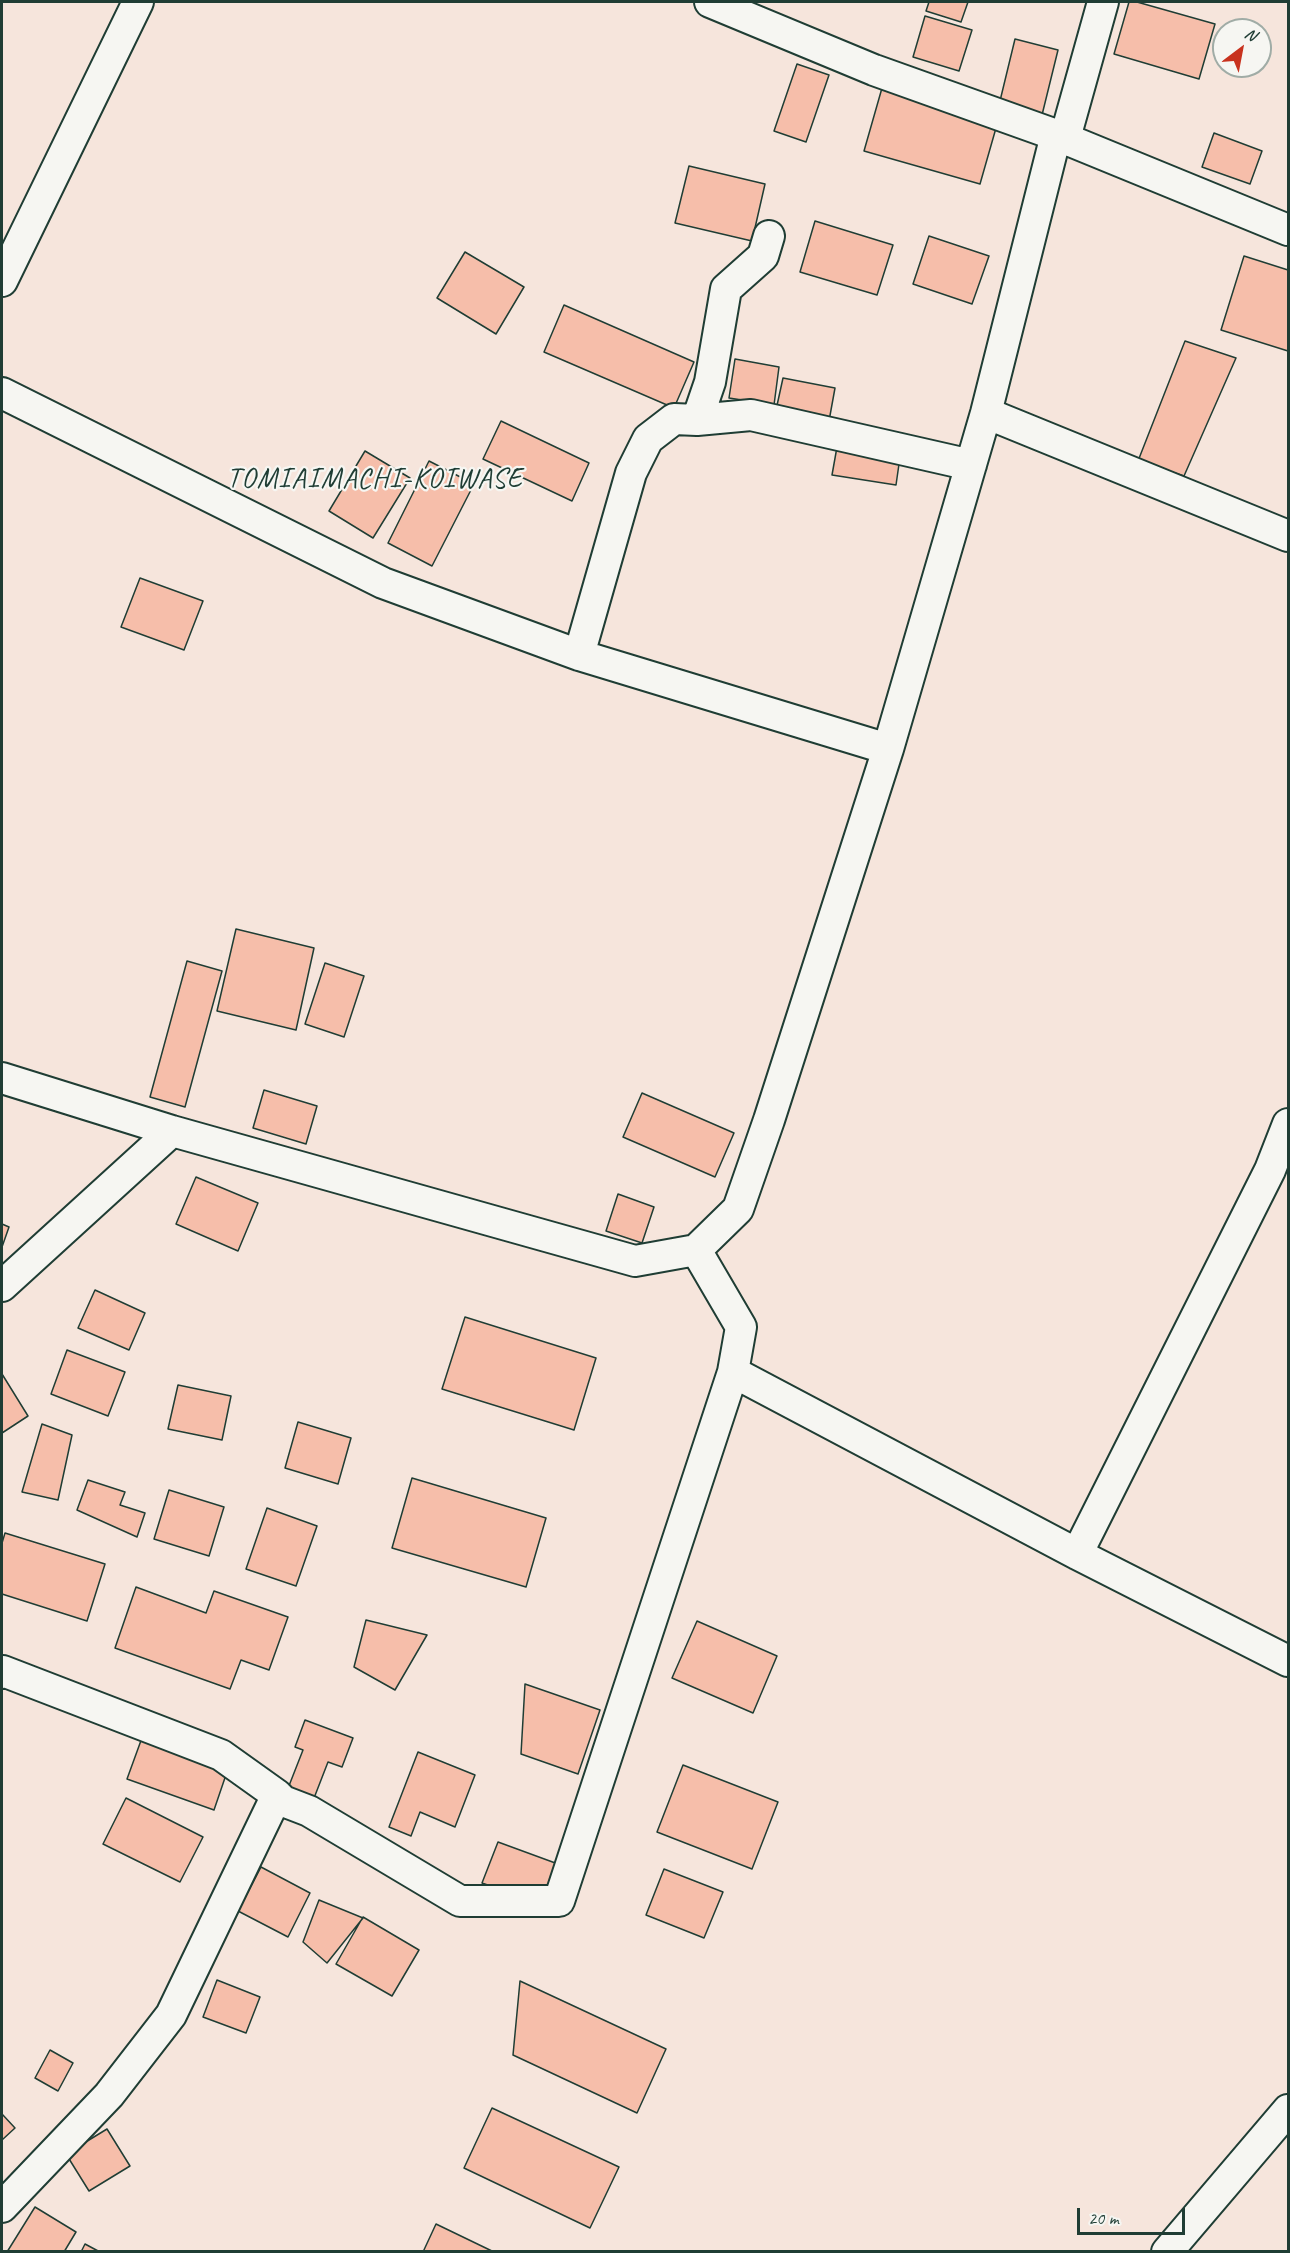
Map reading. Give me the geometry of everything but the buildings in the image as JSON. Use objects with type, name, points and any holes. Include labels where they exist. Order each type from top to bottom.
[{"type":"street","points":[[2,281],[138,2]]},
{"type":"street","points":[[710,2],[874,70],[1060,136],[1288,230]]},
{"type":"street","points":[[2,1078],[172,1131],[635,1261],[696,1250],[738,1209],[769,1120],[888,749],[986,414],[1060,136],[1102,2]]},
{"type":"street","points":[[697,420],[710,382],[726,289],[764,256],[769,236]]},
{"type":"street","points":[[2,393],[383,583],[579,655],[888,749]]},
{"type":"street","points":[[986,414],[1288,536]]},
{"type":"street","points":[[579,655],[631,473],[648,439],[674,419],[697,420],[751,415],[971,465]]},
{"type":"street","points":[[1077,1554],[1270,1170],[1288,1124]]},
{"type":"street","points":[[2,1286],[172,1131]]},
{"type":"street","points":[[2,1673],[3,1671],[221,1755],[283,1801],[309,1811],[460,1901],[559,1901],[733,1372],[741,1327],[696,1250]]},
{"type":"street","points":[[733,1372],[1077,1554],[1288,1662]]},
{"type":"street","points":[[2,2207],[109,2095],[171,2015],[277,1795]]},
{"type":"street","points":[[1167,2252],[1288,2110]]},
{"type":"district","name":"TOMIAIMACHI-KOIWASE","points":[[375,480]]}]
